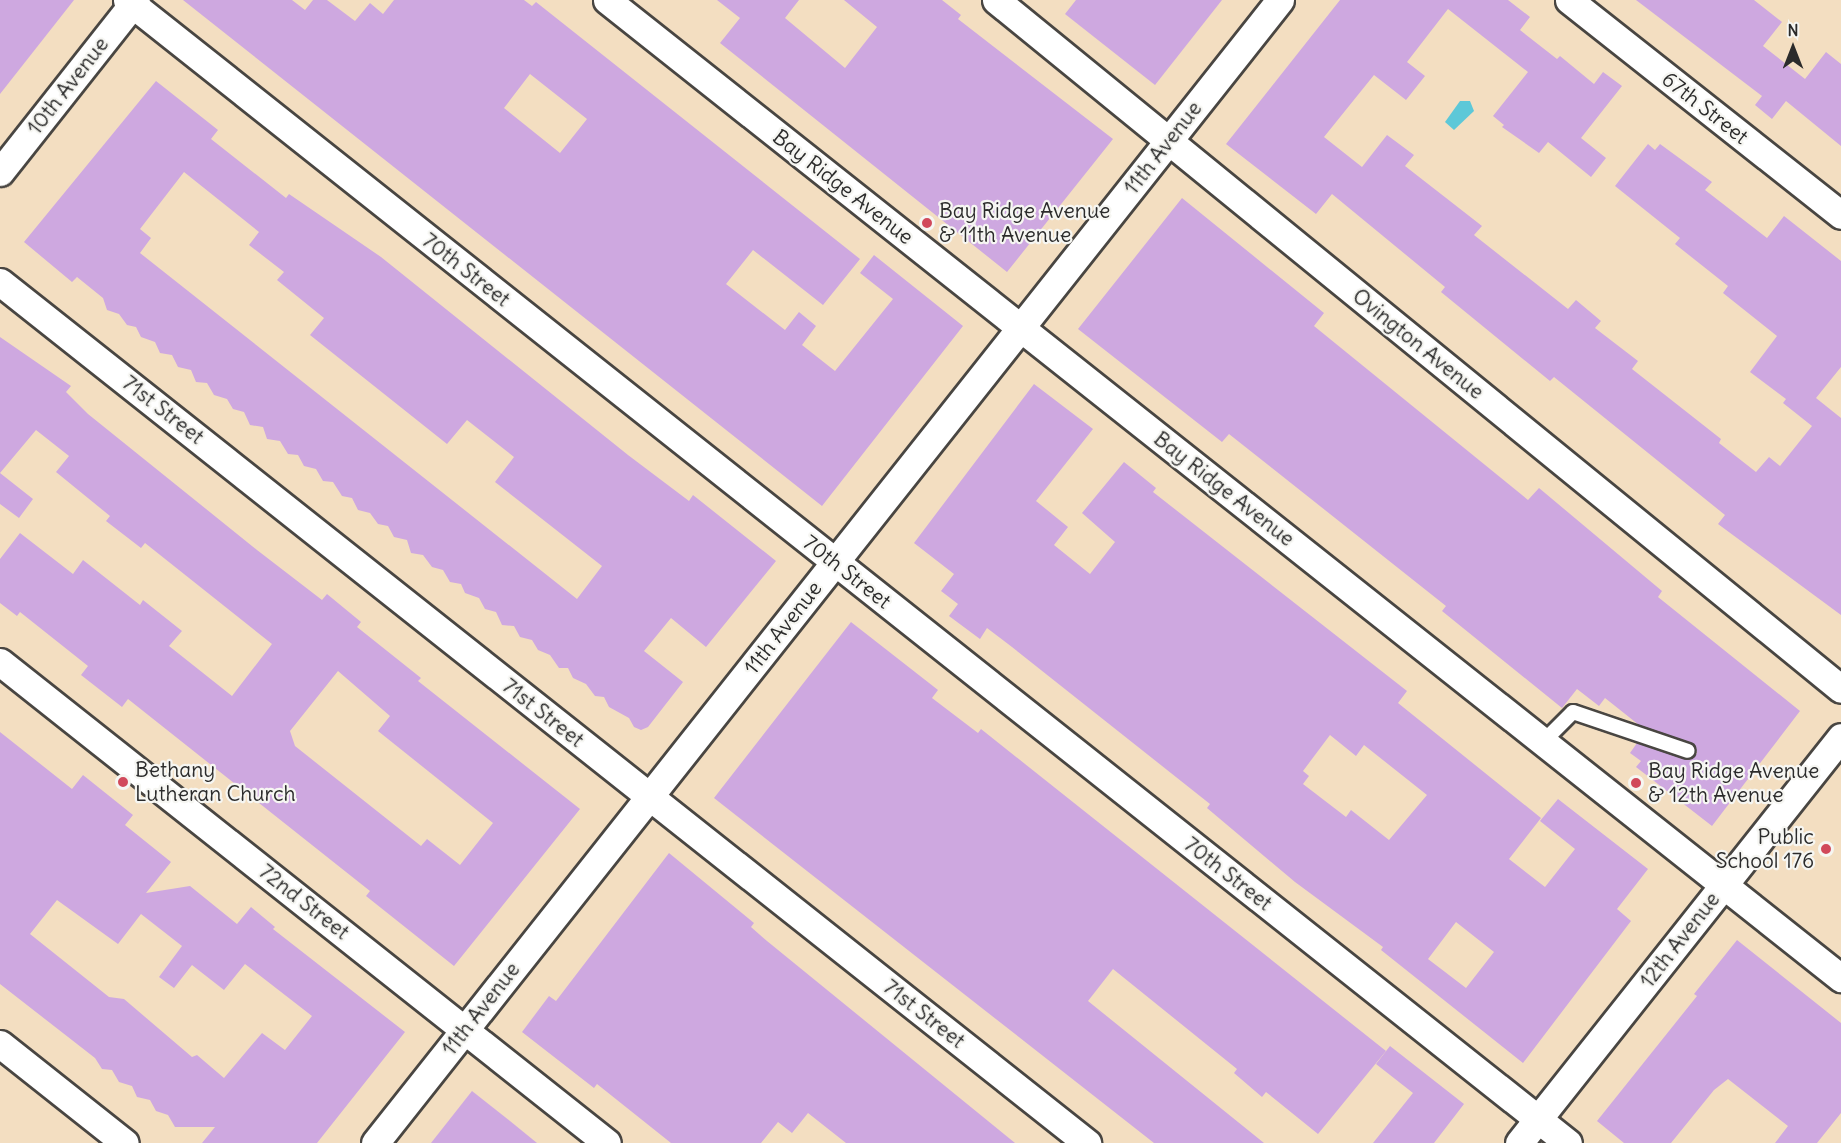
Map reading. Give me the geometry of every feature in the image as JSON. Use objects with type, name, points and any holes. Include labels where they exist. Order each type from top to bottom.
[{"type":"street","name":"Bay Ridge Avenue","points":[[607,0],[1841,978]]},
{"type":"street","name":"Ovington Avenue","points":[[996,0],[1841,689]]},
{"type":"street","name":"11th Avenue","points":[[386,1139],[464,1030],[1280,0]]},
{"type":"street","name":"67th Street","points":[[1569,0],[1841,215]]},
{"type":"street","name":"10th Avenue","points":[[0,172],[132,2]]},
{"type":"street","name":"70th Street","points":[[132,2],[1568,1143]]},
{"type":"street","name":"71st Street","points":[[0,282],[1087,1143]]},
{"type":"street","name":"72nd Street","points":[[0,662],[607,1143]]},
{"type":"street","name":"12th Avenue","points":[[1519,1143],[1841,737]]},
{"type":"street","points":[[0,1044],[125,1143]]},
{"type":"lane","points":[[1543,742],[1573,712],[1688,751]]},
{"type":"water","points":[[1460,101],[1470,101],[1474,111],[1454,130],[1445,122]]},
{"type":"building","points":[[0,0],[74,0],[0,94]]},
{"type":"building","points":[[183,0],[292,0],[305,10],[313,0],[327,0],[355,21],[370,3],[383,14],[394,0],[524,0],[532,6],[536,2],[860,259],[823,305],[753,250],[726,284],[785,330],[799,312],[816,326],[802,345],[835,371],[893,299],[860,273],[874,255],[963,326],[822,506]],"holes":[[[530,74],[587,119],[560,153],[504,108]]]},
{"type":"building","points":[[717,0],[799,0],[785,18],[845,68],[877,27],[844,0],[942,0],[961,15],[958,19],[1113,139],[1007,272],[720,43],[740,18]]},
{"type":"building","points":[[1076,0],[1222,0],[1155,85],[1065,14]]},
{"type":"building","points":[[1340,0],[1508,0],[1530,17],[1520,30],[1557,59],[1560,56],[1594,84],[1603,72],[1622,86],[1581,138],[1606,158],[1591,177],[1548,142],[1539,153],[1502,127],[1504,125],[1493,116],[1528,72],[1448,9],[1407,62],[1425,76],[1406,100],[1374,75],[1324,137],[1362,167],[1387,135],[1414,155],[1405,166],[1482,226],[1474,235],[1568,309],[1576,300],[1601,321],[1595,328],[1638,361],[1632,369],[1721,439],[1719,443],[1756,472],[1769,457],[1780,466],[1812,426],[1783,403],[1786,399],[1750,372],[1777,336],[1723,293],[1728,286],[1675,244],[1680,238],[1615,186],[1648,144],[1655,150],[1660,144],[1712,182],[1705,190],[1767,238],[1784,216],[1841,261],[1841,367],[1816,398],[1841,418],[1841,615],[1718,524],[1725,515],[1554,377],[1550,381],[1441,292],[1445,287],[1332,194],[1316,214],[1226,144]]},
{"type":"building","points":[[1636,0],[1754,0],[1782,22],[1763,46],[1805,79],[1826,52],[1841,64],[1841,146],[1786,101],[1772,119],[1755,105],[1762,96]]},
{"type":"building","points":[[156,81],[218,130],[211,139],[286,198],[289,194],[381,257],[628,455],[689,501],[693,495],[776,561],[706,647],[671,618],[644,651],[683,682],[648,727],[641,730],[634,727],[629,718],[609,707],[604,697],[595,696],[586,684],[573,678],[568,668],[559,668],[550,655],[538,650],[532,640],[520,637],[514,626],[502,625],[496,612],[485,609],[479,598],[465,593],[461,584],[450,582],[443,570],[432,567],[423,555],[411,553],[407,540],[394,537],[388,526],[378,524],[370,513],[358,510],[352,498],[342,496],[333,482],[323,481],[316,469],[304,466],[298,455],[288,454],[280,441],[267,439],[263,427],[250,425],[244,412],[233,409],[227,399],[214,395],[207,383],[196,382],[191,370],[178,367],[172,355],[160,353],[155,342],[141,337],[136,327],[127,325],[119,314],[107,310],[103,298],[77,277],[72,282],[24,242]],"holes":[[[184,172],[259,232],[249,245],[284,272],[277,280],[324,318],[310,335],[447,444],[467,420],[514,457],[495,482],[602,566],[577,599],[140,253],[151,238],[140,229]]]},
{"type":"building","points":[[1182,198],[1324,313],[1314,326],[1528,500],[1539,488],[1662,591],[1658,597],[1800,711],[1712,826],[1636,767],[1641,761],[1630,753],[1637,743],[1689,760],[1697,753],[1694,745],[1639,725],[1605,698],[1599,706],[1577,689],[1562,708],[1442,611],[1446,606],[1229,434],[1222,442],[1078,329]]},
{"type":"building","points":[[0,337],[71,386],[66,392],[88,414],[257,550],[322,600],[327,594],[361,622],[357,627],[421,678],[418,681],[580,809],[454,966],[366,896],[370,891],[128,699],[122,707],[81,675],[88,666],[20,612],[17,616],[0,603],[0,559],[20,533],[73,574],[83,560],[140,605],[143,600],[182,631],[169,646],[232,696],[272,644],[145,543],[141,548],[106,521],[110,516],[56,472],[69,456],[36,430],[0,473]],"holes":[[[338,671],[390,716],[378,731],[493,823],[460,865],[427,839],[421,846],[295,746],[290,731]]]},
{"type":"building","points":[[1034,384],[1093,429],[1036,501],[1068,527],[1054,545],[1090,574],[1115,542],[1082,513],[1124,462],[1156,488],[1153,492],[1407,691],[1398,703],[1541,818],[1509,859],[1545,887],[1575,849],[1540,821],[1558,799],[1648,869],[1617,909],[1631,921],[1523,1063],[1381,950],[1383,947],[1295,882],[1207,808],[1210,804],[1012,647],[987,628],[980,639],[949,616],[958,604],[941,591],[954,574],[914,543]],"holes":[[[1330,735],[1356,756],[1364,745],[1427,795],[1389,840],[1351,810],[1346,817],[1303,784],[1309,776],[1303,771]],[[1456,922],[1494,952],[1466,988],[1428,959]]]},
{"type":"building","points":[[0,473],[33,499],[19,518],[0,504]]},
{"type":"building","points":[[851,622],[938,690],[932,698],[978,733],[981,729],[1386,1051],[1318,1134],[1266,1092],[1262,1097],[1234,1073],[1237,1069],[1113,969],[1088,1001],[1264,1143],[1154,1143],[714,798]]},
{"type":"building","points":[[0,732],[72,789],[83,775],[133,815],[125,825],[171,862],[146,893],[190,886],[237,924],[251,907],[275,927],[273,929],[405,1032],[317,1143],[202,1143],[215,1127],[175,1127],[168,1115],[156,1111],[150,1100],[137,1097],[132,1086],[119,1082],[112,1070],[102,1069],[95,1058],[0,984]],"holes":[[[57,900],[118,944],[141,914],[182,946],[159,977],[174,988],[192,965],[224,990],[245,964],[312,1016],[285,1050],[262,1033],[224,1078],[197,1055],[192,1057],[124,999],[109,997],[30,934]]]},
{"type":"building","points":[[669,853],[754,923],[751,927],[767,941],[1015,1143],[846,1143],[808,1113],[792,1133],[778,1122],[761,1143],[671,1143],[597,1084],[594,1088],[522,1032],[549,996],[556,1001]]},
{"type":"building","points":[[1737,940],[1841,1023],[1841,1113],[1817,1143],[1775,1143],[1788,1126],[1728,1079],[1714,1090],[1671,1143],[1624,1143],[1597,1121],[1697,996],[1694,994]]},
{"type":"building","points":[[1390,1046],[1464,1104],[1434,1143],[1373,1143],[1413,1093],[1376,1064]]},
{"type":"building","points":[[472,1091],[510,1121],[537,1143],[431,1143]]},
{"type":"place","name":"Bay Ridge Avenue & 11th Avenue","points":[[927,223]]},
{"type":"place","name":"Bethany Lutheran Church","points":[[123,782]]},
{"type":"place","name":"Bay Ridge Avenue & 12th Avenue","points":[[1636,783]]},
{"type":"place","name":"Public School 176","points":[[1826,849]]}]
